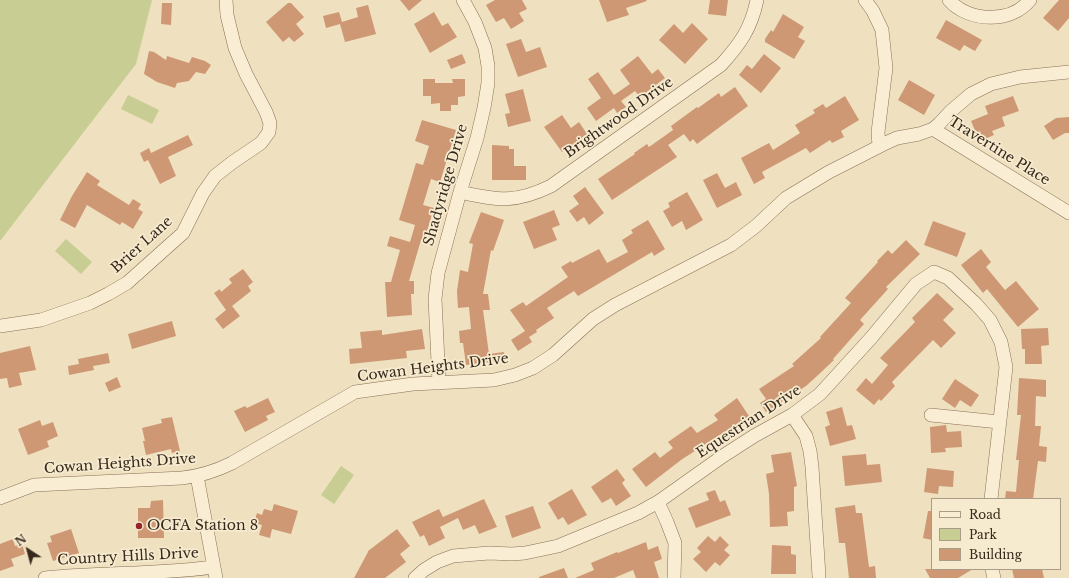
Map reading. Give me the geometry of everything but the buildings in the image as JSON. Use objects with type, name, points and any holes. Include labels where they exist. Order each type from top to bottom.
[{"type":"street","name":"Brier Lane","points":[[0,326],[41,320],[90,303],[127,283],[182,233],[203,193],[215,176],[261,143],[269,132],[270,123],[266,112],[246,74],[235,48],[227,15],[226,0]]},
{"type":"street","name":"Shadyridge Drive","points":[[440,383],[435,299],[438,273],[460,192],[477,138],[488,83],[488,66],[485,48],[475,22],[463,0]]},
{"type":"street","name":"Brightwood Drive","points":[[460,192],[496,199],[516,198],[534,194],[551,186],[721,65],[738,47],[748,30],[757,0]]},
{"type":"street","points":[[865,0],[873,11],[882,30],[886,68],[878,132],[879,146]]},
{"type":"street","points":[[949,0],[953,5],[966,12],[983,17],[999,17],[1010,14],[1020,10],[1030,0]]},
{"type":"street","name":"Cowan Heights Drive","points":[[0,498],[34,485],[198,476],[232,463],[355,392],[413,384],[494,380],[515,375],[533,368],[553,355],[593,319],[609,308],[731,245],[743,237],[786,198],[800,189],[879,146],[897,138],[919,134],[933,128],[939,124],[951,110],[971,94],[991,84],[1020,77],[1069,72]]},
{"type":"street","name":"Travertine Place","points":[[933,128],[1069,212]]},
{"type":"street","name":"Equestrian Drive","points":[[415,578],[437,562],[453,556],[470,553],[519,553],[558,546],[638,513],[658,502],[754,436],[792,415],[820,394],[871,338],[916,284],[934,272],[948,278],[976,304],[990,320],[1001,342],[1006,367],[991,498]]},
{"type":"street","points":[[931,414],[999,422]]},
{"type":"street","points":[[792,415],[806,436],[810,451],[819,576]]},
{"type":"street","points":[[198,476],[215,573]]},
{"type":"street","points":[[658,502],[668,522],[675,543],[674,578]]},
{"type":"street","name":"Country Hills Drive","points":[[45,578],[79,574],[215,573]]},
{"type":"green space","points":[[0,0],[152,0],[136,64],[0,241]]},
{"type":"green space","points":[[128,95],[159,110],[152,124],[121,109]]},
{"type":"green space","points":[[66,239],[92,262],[81,274],[55,251]]},
{"type":"green space","points":[[341,466],[354,475],[334,504],[321,495]]},
{"type":"place","name":"OCFA Station 8","points":[[139,526]]}]
